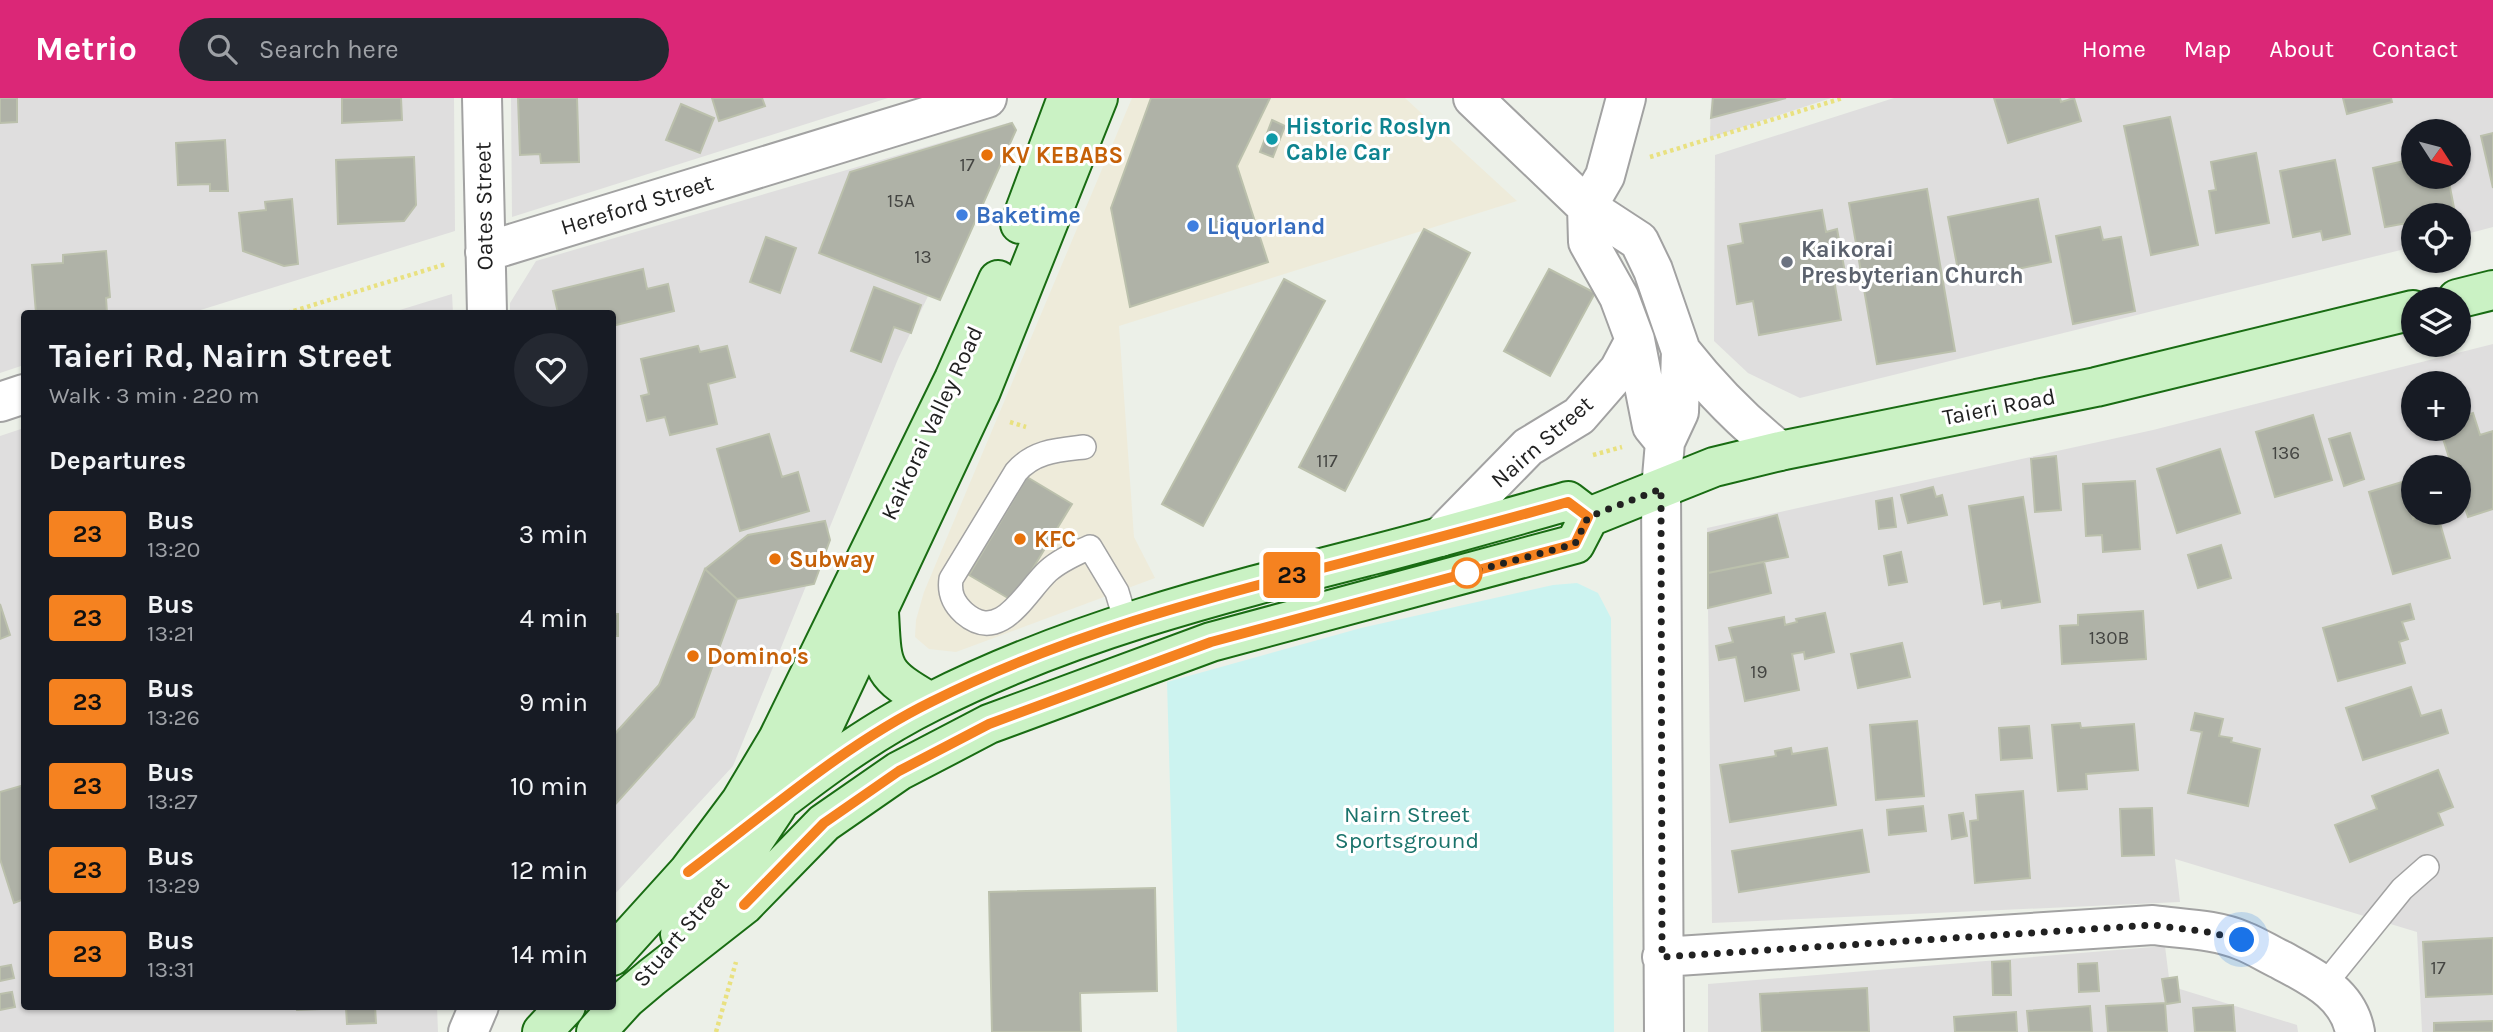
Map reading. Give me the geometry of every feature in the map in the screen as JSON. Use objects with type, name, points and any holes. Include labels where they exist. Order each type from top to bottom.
[{"type":"main road","name":"Kaikorai Valley Road","points":[[825,723],[981,391],[1083,100]]},
{"type":"main road","name":"Kaikorai Valley Road","points":[[778,739],[954,379],[1010,251],[1083,100]]},
{"type":"main road","points":[[2471,296],[2493,290]]},
{"type":"main road","name":"Taieri Road","points":[[1588,517],[1714,467],[1780,451],[2096,387],[2401,313]]},
{"type":"main road","points":[[688,872],[777,806],[842,753],[930,702],[1008,667],[1126,622],[1217,595],[1568,502],[1588,517],[1575,544],[1211,642],[989,724],[899,771],[824,823],[744,905]]},
{"type":"main road","points":[[879,611],[883,661],[891,676],[930,702]]},
{"type":"main road","name":"Stuart Street","points":[[596,1032],[741,860],[777,806],[825,723]]},
{"type":"main road","name":"Stuart Street","points":[[616,952],[688,872],[741,801],[778,739]]},
{"type":"main road","name":"Stuart Street","points":[[626,999],[744,905]]},
{"type":"main road","points":[[542,1032],[562,1010]]},
{"type":"street","name":"Oates Street","points":[[482,98],[487,310]]},
{"type":"street","name":"Hereford Street","points":[[485,252],[987,98]]},
{"type":"street","points":[[1473,98],[1587,207],[1639,241],[1665,301],[1681,351],[1679,412],[1665,442],[1661,489],[1664,1032]]},
{"type":"street","points":[[1626,98],[1606,170],[1587,207],[1588,242],[1619,297],[1635,340],[1652,426],[1665,442]]},
{"type":"street","name":"Nairn Street","points":[[1440,537],[1528,447],[1579,416],[1619,370],[1635,340]]},
{"type":"street","points":[[1681,351],[1708,386],[1780,451]]},
{"type":"street","points":[[0,402],[21,395]]},
{"type":"street","points":[[1662,957],[2153,925],[2208,932],[2242,940],[2325,984],[2344,1005],[2355,1032]]},
{"type":"street","points":[[468,1032],[477,1010]]},
{"type":"lane","points":[[1084,447],[1041,453],[1026,461],[1016,472],[951,579],[951,597],[971,619],[981,622],[1000,620],[1018,607],[1050,568],[1090,547],[1117,592],[1126,622]]},
{"type":"lane","points":[[2325,984],[2402,889],[2427,866]]},
{"type":"path","points":[[1606,170],[1843,98]]},
{"type":"path","points":[[297,310],[485,252]]},
{"type":"path","points":[[1590,456],[1625,446]]},
{"type":"path","points":[[716,1032],[746,930],[744,905]]},
{"type":"shaded area","points":[[0,98],[454,98],[455,231],[201,310],[21,310],[21,366],[0,373]]},
{"type":"shaded area","points":[[511,98],[888,98],[512,217]]},
{"type":"shaded area","points":[[1132,98],[1405,98],[1517,201],[1119,326],[1134,537],[1155,578],[956,652],[929,649],[915,637],[916,620],[924,592]]},
{"type":"shaded area","points":[[1711,98],[1831,98],[1710,138]]},
{"type":"shaded area","points":[[1894,98],[2493,98],[2493,227],[2471,233],[2471,203],[2401,203],[2401,250],[1800,398],[1748,373],[1714,341],[1715,155]]},
{"type":"shaded area","points":[[1011,122],[898,359],[733,766],[616,893],[616,310],[510,310],[510,303],[536,261]]},
{"type":"shaded area","points":[[452,294],[453,310],[400,310]]},
{"type":"shaded area","points":[[2493,344],[2493,1032],[2422,1032],[2417,932],[2175,859],[2180,902],[1712,923],[1707,528],[2153,430],[2442,357],[2471,357],[2471,350]]},
{"type":"shaded area","points":[[21,429],[21,1010],[437,1010],[438,1032],[0,1032],[0,436]]},
{"type":"shaded area","points":[[2165,946],[2170,986],[2297,1025],[2298,1032],[1708,1032],[1708,984]]},
{"type":"green space","name":"Nairn Street Sportsground","points":[[1577,583],[1598,593],[1611,618],[1614,1032],[1177,1032],[1167,682],[1361,628],[1553,585]]},
{"type":"building","points":[[0,98],[17,98],[17,122],[0,123]]},
{"type":"building","points":[[342,98],[401,98],[402,120],[342,123]]},
{"type":"building","points":[[518,98],[577,98],[579,162],[541,163],[540,154],[520,155]]},
{"type":"building","points":[[712,98],[762,98],[765,106],[719,121]]},
{"type":"building","points":[[1151,98],[1270,98],[1237,166],[1268,262],[1130,307],[1111,208]]},
{"type":"building","points":[[1713,98],[1786,98],[1711,118]]},
{"type":"building","points":[[1994,98],[2060,98],[2061,102],[2074,98],[2081,121],[2008,143]]},
{"type":"building","points":[[2343,98],[2391,98],[2392,102],[2347,114]]},
{"type":"building","points":[[681,104],[714,118],[700,153],[666,140]]},
{"type":"building","points":[[2170,117],[2198,245],[2151,255],[2124,126]]},
{"type":"building","name":"Historic Roslyn Cable Car","points":[[1272,120],[1285,126],[1273,157],[1260,152]]},
{"type":"building","points":[[1012,123],[1016,130],[940,300],[819,253],[850,172]]},
{"type":"building","points":[[2493,133],[2493,188],[2481,136]]},
{"type":"building","points":[[225,140],[228,191],[210,191],[210,184],[178,185],[176,143]]},
{"type":"building","points":[[2256,153],[2269,223],[2216,233],[2209,191],[2216,190],[2211,162]]},
{"type":"building","points":[[414,157],[416,205],[404,221],[338,224],[336,160]]},
{"type":"building","points":[[2335,160],[2350,234],[2323,240],[2321,231],[2293,237],[2280,171]]},
{"type":"building","points":[[2401,162],[2401,189],[2450,189],[2453,203],[2401,203],[2401,224],[2385,227],[2373,168]]},
{"type":"building","points":[[1927,189],[1955,351],[1877,364],[1849,203]]},
{"type":"building","points":[[292,199],[298,264],[284,266],[243,251],[239,213],[266,210],[265,202]]},
{"type":"building","points":[[2038,199],[2051,262],[1960,281],[1948,217]]},
{"type":"building","name":"Kaikorai Presbyterian Church","points":[[1822,210],[1826,232],[1837,229],[1846,278],[1834,280],[1841,320],[1759,335],[1753,301],[1737,304],[1728,246],[1743,243],[1740,224]]},
{"type":"building","points":[[2100,227],[2103,240],[2121,237],[2135,311],[2073,324],[2056,236]]},
{"type":"building","points":[[1424,229],[1470,253],[1345,491],[1299,467]]},
{"type":"building","points":[[766,237],[796,248],[780,293],[750,282]]},
{"type":"building","points":[[106,251],[110,297],[106,298],[107,310],[36,310],[32,265],[63,263],[63,255]]},
{"type":"building","points":[[643,269],[647,289],[668,284],[674,311],[616,325],[616,310],[557,310],[553,291]]},
{"type":"building","points":[[1549,269],[1595,293],[1550,376],[1504,351]]},
{"type":"building","points":[[1284,279],[1325,301],[1203,526],[1162,504]]},
{"type":"building","points":[[874,287],[921,305],[911,333],[894,327],[881,362],[851,351]]},
{"type":"building","points":[[698,346],[700,352],[727,346],[735,377],[708,384],[717,424],[670,435],[665,417],[647,421],[641,396],[649,394],[641,359]]},
{"type":"building","points":[[2473,413],[2480,435],[2493,431],[2493,509],[2471,516],[2471,455],[2448,455],[2444,441],[2471,441]]},
{"type":"building","points":[[2313,415],[2332,480],[2275,497],[2256,432]]},
{"type":"building","points":[[2350,433],[2364,479],[2344,486],[2329,439]]},
{"type":"building","points":[[769,434],[782,477],[798,472],[809,511],[740,531],[717,449]]},
{"type":"building","points":[[2220,449],[2240,513],[2177,533],[2157,469]]},
{"type":"building","points":[[2056,456],[2061,510],[2035,512],[2031,459]]},
{"type":"building","name":"KFC","points":[[1027,477],[1072,504],[1013,601],[969,575]]},
{"type":"building","points":[[2135,481],[2140,549],[2103,552],[2102,535],[2086,536],[2083,484]]},
{"type":"building","points":[[2401,482],[2401,525],[2440,525],[2450,558],[2393,574],[2369,492]]},
{"type":"building","points":[[1933,487],[1936,497],[1942,495],[1947,515],[1908,523],[1901,495]]},
{"type":"building","points":[[2023,497],[2040,602],[2002,608],[2001,601],[1984,604],[1969,506]]},
{"type":"building","points":[[1892,498],[1896,527],[1879,529],[1876,501]]},
{"type":"building","points":[[1777,515],[1788,557],[1708,573],[1708,533]]},
{"type":"building","points":[[825,521],[830,540],[814,584],[737,599],[705,569],[748,535]]},
{"type":"building","points":[[2221,545],[2231,578],[2198,588],[2188,555]]},
{"type":"building","points":[[1901,552],[1907,582],[1889,585],[1884,556]]},
{"type":"building","points":[[1764,562],[1771,593],[1708,608],[1708,573]]},
{"type":"building","points":[[705,569],[737,599],[694,717],[616,804],[616,733],[659,685]]},
{"type":"building","points":[[0,604],[10,635],[0,639]]},
{"type":"building","points":[[2410,604],[2414,619],[2402,622],[2408,639],[2399,642],[2405,663],[2338,681],[2323,628]]},
{"type":"building","points":[[2143,611],[2146,659],[2062,664],[2060,626],[2078,625],[2078,615]]},
{"type":"building","points":[[1825,613],[1834,652],[1805,659],[1804,652],[1792,654],[1799,690],[1745,701],[1736,657],[1719,660],[1716,646],[1733,642],[1729,628],[1784,617],[1785,625],[1797,622],[1796,619]]},
{"type":"building","points":[[616,614],[618,614],[616,636]]},
{"type":"building","points":[[1902,643],[1910,677],[1858,688],[1851,654]]},
{"type":"building","points":[[2411,687],[2421,716],[2441,710],[2448,733],[2363,760],[2346,708]]},
{"type":"building","points":[[2195,713],[2223,719],[2219,736],[2260,749],[2248,806],[2188,793],[2202,732],[2191,730]]},
{"type":"building","points":[[1917,721],[1924,796],[1876,800],[1870,725]]},
{"type":"building","points":[[2080,723],[2081,728],[2134,724],[2138,770],[2086,774],[2087,789],[2058,791],[2052,725]]},
{"type":"building","points":[[2029,726],[2032,758],[2001,760],[1999,728]]},
{"type":"building","points":[[1791,748],[1792,754],[1827,748],[1836,805],[1730,822],[1720,765],[1776,756],[1775,751]]},
{"type":"building","points":[[2438,770],[2453,807],[2438,813],[2443,825],[2350,862],[2335,825],[2377,809],[2372,796]]},
{"type":"building","points":[[21,786],[21,900],[14,903],[0,859],[0,792]]},
{"type":"building","points":[[2023,791],[2030,878],[1975,883],[1970,821],[1978,820],[1976,795]]},
{"type":"building","points":[[1923,806],[1926,831],[1889,835],[1887,810]]},
{"type":"building","points":[[2152,808],[2154,855],[2122,856],[2120,809]]},
{"type":"building","points":[[1963,813],[1967,836],[1952,839],[1949,815]]},
{"type":"building","points":[[1862,830],[1869,872],[1739,892],[1732,851]]},
{"type":"building","points":[[1155,888],[1157,991],[1080,993],[1081,1032],[992,1032],[989,892]]},
{"type":"building","points":[[2493,938],[2493,994],[2426,997],[2423,942]]},
{"type":"building","points":[[2010,961],[2011,995],[1993,995],[1992,962]]},
{"type":"building","points":[[2097,963],[2099,991],[2079,992],[2078,964]]},
{"type":"building","points":[[11,965],[14,978],[0,981],[0,967]]},
{"type":"building","points":[[2177,977],[2180,1002],[2166,1004],[2162,979]]},
{"type":"building","points":[[1867,988],[1869,1032],[1762,1032],[1760,994]]},
{"type":"building","points":[[12,992],[15,1007],[0,1010],[0,994]]},
{"type":"building","points":[[2165,1003],[2167,1032],[2108,1032],[2106,1006]]},
{"type":"building","points":[[2233,1005],[2235,1032],[2195,1032],[2193,1008]]},
{"type":"building","points":[[2090,1006],[2092,1032],[2029,1032],[2027,1011]]},
{"type":"building","points":[[346,1010],[375,1010],[376,1023],[347,1024]]},
{"type":"building","points":[[2016,1012],[2017,1032],[1955,1032],[1954,1017]]},
{"type":"building","points":[[2493,1021],[2493,1032],[2434,1032],[2434,1023]]},
{"type":"bus line","name":"23","points":[[688,872],[777,806],[842,753],[930,702],[1008,667],[1126,622],[1217,595],[1568,502],[1588,517],[1575,544],[1211,642],[989,724],[899,771],[824,823],[744,905]]},
{"type":"place","name":"Historic Roslyn Cable Car","points":[[1272,139]]},
{"type":"place","name":"KV KEBABS","points":[[987,155]]},
{"type":"place","name":"Baketime","points":[[962,215]]},
{"type":"place","name":"Liquorland","points":[[1193,226]]},
{"type":"place","name":"Kaikorai Presbyterian Church","points":[[1787,262]]},
{"type":"place","name":"KFC","points":[[1020,539]]},
{"type":"place","name":"Subway","points":[[775,559]]},
{"type":"place","name":"Domino's","points":[[693,656]]},
{"type":"route","points":[[1467,573],[1575,544],[1588,517],[1661,489],[1662,957],[2153,925],[2208,932],[2242,940]]}]
